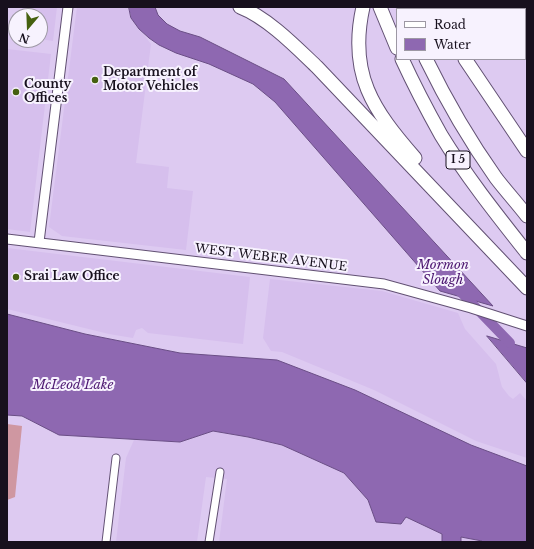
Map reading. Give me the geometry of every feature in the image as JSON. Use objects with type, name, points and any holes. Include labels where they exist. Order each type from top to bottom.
[{"type":"highway","points":[[240,7],[265,21],[317,67],[527,288]]},
{"type":"highway","points":[[363,7],[358,42],[360,64],[366,87],[378,112],[390,129],[434,181],[491,245],[494,254]]},
{"type":"highway","points":[[380,7],[396,46]]},
{"type":"highway","name":"I 5","points":[[402,60],[442,136],[490,207],[527,253]]},
{"type":"highway","name":"I 5","points":[[427,60],[458,120],[497,179],[527,216]]},
{"type":"highway","points":[[466,60],[527,151]]},
{"type":"street","points":[[39,242],[68,7]]},
{"type":"street","name":"WEST WEBER AVENUE","points":[[7,238],[384,284],[471,308],[527,326]]},
{"type":"street","points":[[106,542],[116,458]]},
{"type":"street","points":[[209,542],[220,472]]},
{"type":"shaded area","points":[[57,7],[53,41],[48,40],[48,8],[22,8]]},
{"type":"shaded area","points":[[77,7],[129,7],[131,18],[151,44],[136,163],[169,167],[167,188],[193,191],[186,250],[62,236],[49,227]]},
{"type":"shaded area","points":[[7,49],[51,54],[30,232],[7,229]]},
{"type":"shaded area","points":[[7,248],[250,277],[243,344],[148,333],[142,328],[136,330],[133,338],[109,334],[7,309]]},
{"type":"shaded area","points":[[270,279],[382,291],[458,313],[465,329],[496,364],[502,387],[509,396],[513,399],[520,393],[527,401],[527,458],[476,441],[374,390],[282,352],[271,351],[263,338]]},
{"type":"shaded area","points":[[7,424],[22,426],[15,497],[7,500]]},
{"type":"shaded area","points":[[213,431],[282,445],[344,473],[368,500],[376,522],[406,516],[442,534],[442,542],[219,542],[227,479],[206,477],[197,542],[116,542],[126,458],[134,440],[180,442]]},
{"type":"shaded area","points":[[461,537],[482,541],[482,542],[461,542]]},
{"type":"water","name":"Mormon Slough","points":[[129,7],[155,7],[158,15],[167,24],[180,31],[200,37],[284,79],[493,306],[440,291],[275,102],[253,84],[209,64],[176,53],[159,45],[139,29],[131,18]]},
{"type":"water","name":"McLeod Lake","points":[[7,314],[85,334],[180,353],[277,360],[355,390],[471,445],[527,466],[527,542],[482,542],[461,537],[461,542],[442,542],[442,534],[406,517],[401,524],[376,522],[368,500],[344,473],[282,445],[213,431],[180,442],[59,435],[22,416],[7,415]]},
{"type":"water","points":[[487,336],[527,348],[527,383]]},
{"type":"waterway","name":"Mormon Slough","points":[[457,288],[510,343]]},
{"type":"place","name":"Department of Motor Vehicles","points":[[95,80]]},
{"type":"place","name":"County Offices","points":[[16,92]]},
{"type":"place","name":"Srai Law Office","points":[[16,277]]}]
